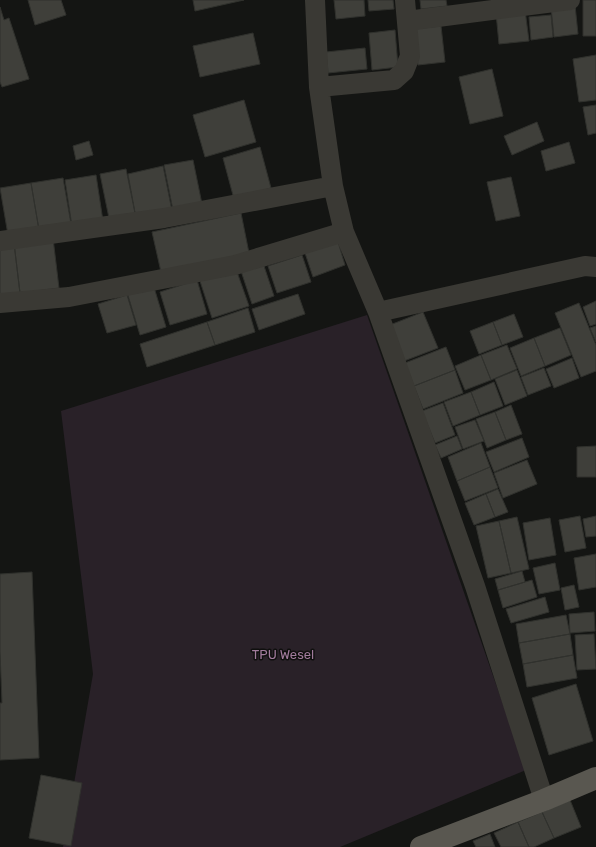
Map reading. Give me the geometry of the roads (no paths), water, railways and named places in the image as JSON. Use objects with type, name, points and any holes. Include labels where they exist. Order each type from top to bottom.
[{"type":"main road","points":[[421,847],[544,800],[596,778]]},
{"type":"street","points":[[315,0],[319,87],[333,186],[344,232],[378,312],[475,586],[544,800]]},
{"type":"street","points":[[319,87],[394,80],[404,71],[410,56],[405,0]]},
{"type":"street","points":[[407,21],[570,0]]},
{"type":"street","points":[[0,241],[164,218],[333,186]]},
{"type":"street","points":[[0,303],[69,297],[235,265],[344,232]]},
{"type":"street","points":[[378,312],[586,266],[596,267]]},
{"type":"park label","name":"TPU Wesel","points":[[283,654]]}]
